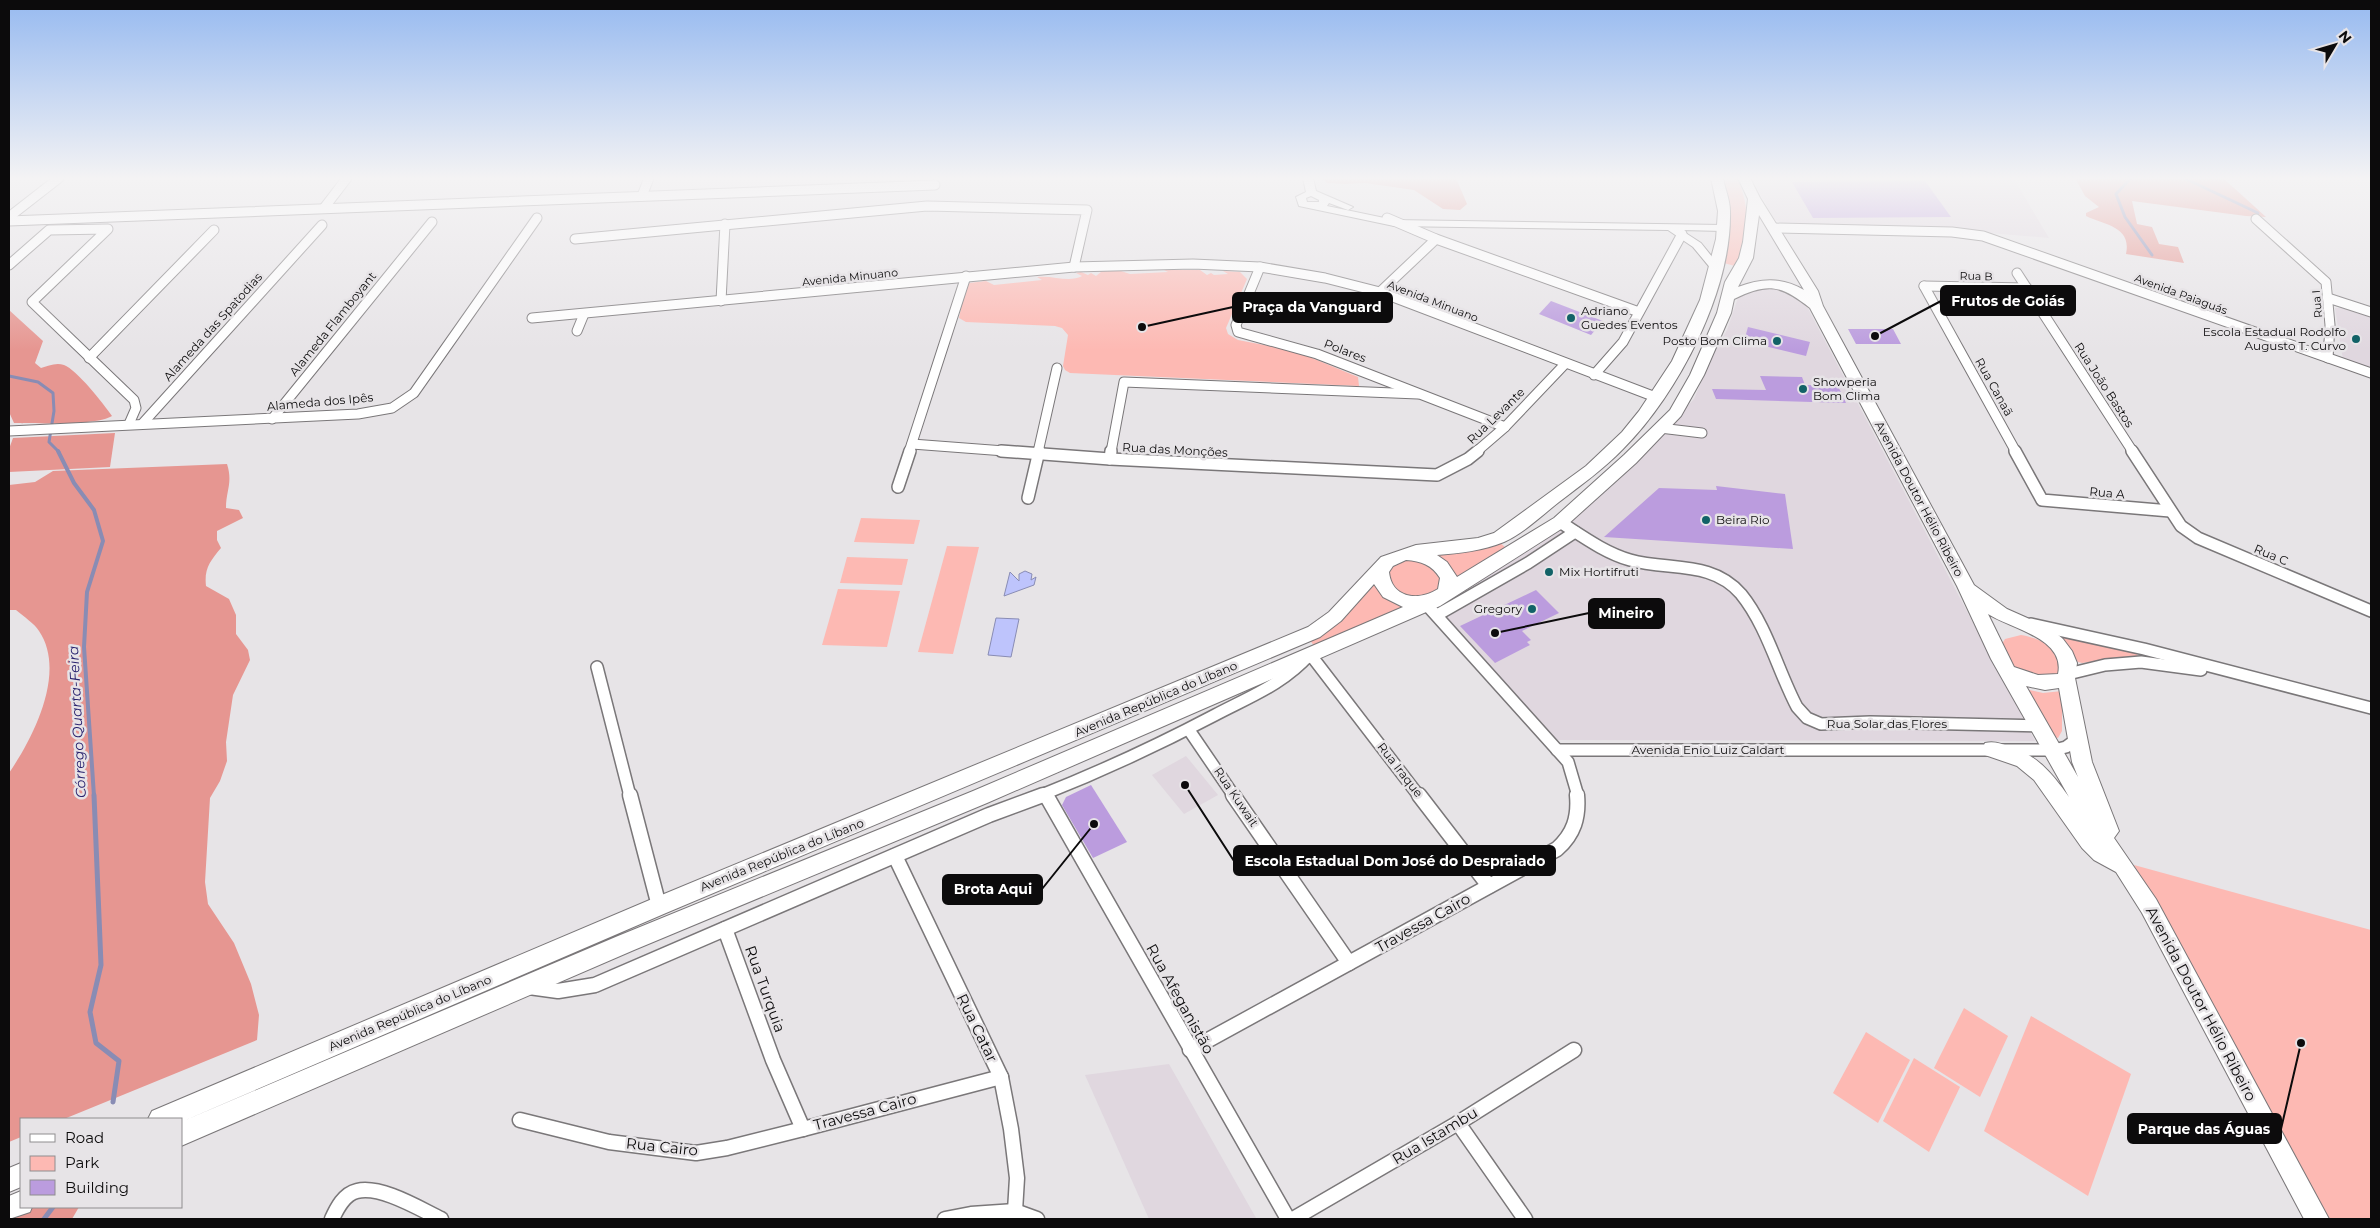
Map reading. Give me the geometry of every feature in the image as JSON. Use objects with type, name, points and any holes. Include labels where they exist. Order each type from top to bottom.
[{"type":"main road","name":"Avenida República do Líbano","points":[[162,1118],[659,906],[1314,632],[1337,617],[1367,580],[1385,563],[1404,554],[1439,547],[1475,545],[1506,533],[1587,473],[1627,437],[1658,398],[1705,308],[1716,268],[1721,235]]},
{"type":"main road","name":"Avenida República do Líbano","points":[[182,1134],[525,986],[984,806],[1310,654],[1436,603],[1560,522],[1630,459],[1676,413],[1697,375],[1718,327],[1732,282],[1748,250],[1750,235]]},
{"type":"main road","points":[[1778,235],[1811,291],[1816,306]]},
{"type":"main road","points":[[1728,297],[1755,283],[1775,284],[1803,295],[1816,306]]},
{"type":"main road","name":"Avenida Doutor Hélio Ribeiro","points":[[1816,306],[1966,586],[2000,659],[2054,750],[2096,830],[2125,868],[2149,906],[2317,1219]]},
{"type":"main road","points":[[1404,554],[1423,556],[1440,564],[1448,578],[1436,603]]},
{"type":"main road","name":"Avenida República do Líbano","points":[[1385,563],[1380,571],[1380,579],[1383,588],[1390,596],[1410,603],[1436,603]]},
{"type":"main road","name":"Avenida Doutor Hélio Ribeiro","points":[[1966,586],[1988,606],[2049,637],[2066,655],[2069,663],[2067,676],[2077,739],[2090,787],[2125,868]]},
{"type":"main road","points":[[1989,636],[2000,627],[2022,623]]},
{"type":"main road","points":[[2010,673],[2044,684],[2056,683],[2067,676]]},
{"type":"main road","points":[[1992,749],[2015,756],[2040,774],[2080,832],[2096,850],[2125,868]]},
{"type":"street","points":[[9,266],[43,235]]},
{"type":"street","points":[[101,235],[32,302],[134,400],[136,408],[129,424]]},
{"type":"street","points":[[89,358],[209,235]]},
{"type":"street","name":"Alameda das Spatodias","points":[[143,422],[313,235]]},
{"type":"street","name":"Alameda Flamboyant","points":[[272,419],[421,235]]},
{"type":"street","name":"Alameda dos Ipês","points":[[10,431],[80,428],[143,422],[272,419],[367,412],[392,408],[414,393],[525,235]]},
{"type":"street","points":[[575,239],[612,235]]},
{"type":"street","points":[[721,301],[724,235]]},
{"type":"street","points":[[1074,267],[1081,235]]},
{"type":"street","points":[[1428,235],[1639,312]]},
{"type":"street","points":[[1594,375],[1623,342],[1681,235]]},
{"type":"street","points":[[1684,235],[1702,250],[1716,268]]},
{"type":"street","name":"Avenida Paiaguás","points":[[1978,235],[2371,373]]},
{"type":"street","name":"Rua I","points":[[2274,235],[2326,282],[2330,324],[2328,358]]},
{"type":"street","points":[[1380,292],[1436,239]]},
{"type":"street","name":"Avenida Minuano","points":[[532,318],[1074,267],[1193,264],[1260,268],[1325,278],[1380,292],[1658,398]]},
{"type":"street","name":"Polares","points":[[1260,268],[1236,324],[1238,332],[1317,354],[1505,427]]},
{"type":"street","name":"Rua João Bastos","points":[[2017,273],[2170,511]]},
{"type":"street","points":[[898,486],[966,276]]},
{"type":"street","name":"Rua B","points":[[1924,286],[2027,288]]},
{"type":"street","name":"Rua Canaã","points":[[1924,286],[2042,500]]},
{"type":"street","points":[[2328,298],[2371,312]]},
{"type":"street","points":[[576,331],[584,314]]},
{"type":"street","name":"Rua Levante","points":[[1437,475],[1468,459],[1505,427],[1565,364]]},
{"type":"street","points":[[1028,498],[1057,368]]},
{"type":"street","points":[[1110,459],[1124,382],[1418,394]]},
{"type":"street","points":[[1660,428],[1702,433]]},
{"type":"street","name":"Rua das Monções","points":[[912,444],[1110,459],[1437,475]]},
{"type":"street","name":"Rua A","points":[[2042,500],[2170,511]]},
{"type":"street","name":"Rua C","points":[[2170,511],[2181,526],[2198,538],[2272,571],[2371,611]]},
{"type":"street","name":"Rua Solar das Flores","points":[[1560,522],[1575,532],[1630,560],[1686,567],[1714,573],[1732,584],[1746,601],[1798,708],[1810,721],[1820,724],[1867,722],[2040,726]]},
{"type":"street","points":[[1557,750],[1436,603],[1528,563],[1575,532]]},
{"type":"street","name":"Avenida Doutor Hélio Ribeiro","points":[[2022,623],[2051,627],[2144,648],[2371,708]]},
{"type":"street","name":"Avenida República do Líbano","points":[[525,986],[558,991],[595,985],[895,856],[984,806],[1046,794],[1190,730],[1264,692],[1288,676],[1310,654]]},
{"type":"street","name":"Rua Iraque","points":[[1310,654],[1489,886]]},
{"type":"street","name":"Avenida Doutor Hélio Ribeiro","points":[[2067,676],[2105,666],[2141,662],[2255,678]]},
{"type":"street","points":[[597,667],[659,906]]},
{"type":"street","name":"Rua Kuwait","points":[[1190,730],[1349,964]]},
{"type":"street","points":[[2054,750],[2066,747],[2077,739]]},
{"type":"street","name":"Avenida Enio Luiz Caldart","points":[[1557,750],[2054,750]]},
{"type":"street","name":"Travessa Cairo","points":[[1190,1050],[1557,849],[1573,834],[1577,814],[1576,779],[1568,762],[1557,750]]},
{"type":"street","name":"Rua Afeganistão","points":[[1046,794],[1190,1050],[1288,1219]]},
{"type":"street","name":"Rua Catar","points":[[895,856],[1001,1077],[1011,1129],[1017,1178],[1015,1211]]},
{"type":"street","name":"Rua Turquia","points":[[725,928],[773,1060]]},
{"type":"street","name":"Rua Istambu","points":[[1293,1219],[1458,1123],[1574,1050]]},
{"type":"street","name":"Travessa Cairo","points":[[773,1060],[804,1129],[1001,1077]]},
{"type":"street","name":"Rua Cairo","points":[[520,1120],[609,1142],[696,1152],[727,1148],[804,1129]]},
{"type":"street","points":[[1458,1123],[1525,1219]]},
{"type":"street","points":[[332,1219],[344,1199],[358,1190],[384,1193],[441,1219]]},
{"type":"street","points":[[946,1219],[971,1214],[1015,1211],[1037,1219]]},
{"type":"shaded area","points":[[2017,235],[2047,235],[2049,238]]},
{"type":"shaded area","points":[[2123,235],[2155,235],[2159,244],[2178,247],[2184,263],[2126,254],[2127,245]]},
{"type":"shaded area","points":[[1777,287],[1803,299],[2035,741],[1555,740],[1435,604],[1539,545],[1642,455],[1694,399],[1712,356],[1727,330],[1739,295],[1748,289]]},
{"type":"shaded area","name":"Escola Estadual Rodolfo Augusto T. Curvo","points":[[2335,308],[2344,308],[2371,317],[2371,370],[2343,360]]},
{"type":"shaded area","points":[[9,310],[43,341],[35,363],[41,368],[58,364],[69,368],[90,388],[112,416],[80,423],[14,423],[9,412]]},
{"type":"shaded area","points":[[115,433],[110,467],[9,472],[9,449],[13,438]]},
{"type":"shaded area","points":[[227,464],[229,482],[226,508],[239,510],[243,518],[217,531],[217,540],[221,548],[209,566],[206,575],[206,586],[229,599],[236,615],[236,634],[248,650],[250,660],[233,695],[226,742],[227,761],[220,781],[210,798],[205,882],[208,904],[234,943],[251,984],[259,1015],[257,1040],[66,1118],[20,1118],[20,1137],[9,1142],[9,773],[28,742],[44,704],[50,666],[47,647],[37,628],[16,610],[9,610],[9,485],[35,482],[53,471]]},
{"type":"shaded area","points":[[1186,756],[1218,795],[1184,814],[1152,775]]},
{"type":"shaded area","points":[[1169,1064],[1256,1218],[1149,1219],[1085,1075]]},
{"type":"shaded area","points":[[20,1207],[78,1208],[72,1219],[9,1219],[9,1212]]},
{"type":"green space","points":[[1724,235],[1745,235],[1735,266],[1720,262]]},
{"type":"green space","points":[[1118,270],[1130,274],[1168,272],[1164,270],[1200,270],[1207,275],[1211,273],[1214,275],[1228,274],[1223,271],[1240,272],[1247,279],[1226,328],[1228,334],[1238,340],[1295,351],[1358,377],[1359,386],[1070,373],[1063,366],[1068,335],[1062,328],[1055,326],[966,322],[959,318],[965,288],[969,283],[986,281],[994,285],[1042,280],[1037,277],[1072,279],[1082,276],[1076,273],[1081,272],[1088,275],[1091,273],[1096,276],[1101,272],[1098,271]]},
{"type":"green space","points":[[861,518],[920,520],[914,544],[854,542]]},
{"type":"green space","points":[[1499,542],[1505,547],[1453,581],[1433,555]]},
{"type":"green space","points":[[947,546],[979,547],[953,654],[918,652]]},
{"type":"green space","points":[[847,557],[908,559],[902,585],[840,583]]},
{"type":"green space","points":[[1414,558],[1438,570],[1443,584],[1434,596],[1399,596],[1386,571],[1396,561]]},
{"type":"green space","points":[[1375,578],[1387,597],[1408,608],[1316,648],[1308,638]]},
{"type":"green space","points":[[838,589],[900,591],[887,647],[822,645]]},
{"type":"green space","points":[[2021,635],[2043,642],[2056,653],[2059,659],[2060,670],[2056,675],[2027,674],[2016,668],[2002,644],[2005,639]]},
{"type":"green space","points":[[2058,635],[2134,652],[2138,655],[2136,657],[2078,662]]},
{"type":"green space","points":[[2025,689],[2043,693],[2062,691],[2062,731],[2058,738],[2053,737]]},
{"type":"green space","points":[[2134,865],[2371,930],[2371,1219],[2328,1219],[2292,1157]]},
{"type":"green space","points":[[1964,1008],[2008,1036],[1980,1097],[1934,1068]]},
{"type":"green space","points":[[2031,1016],[2131,1074],[2088,1196],[1984,1131]]},
{"type":"green space","points":[[1866,1032],[1910,1060],[1878,1123],[1833,1093]]},
{"type":"green space","points":[[1914,1058],[1960,1087],[1929,1152],[1883,1121]]},
{"type":"water","points":[[1025,571],[1032,574],[1031,580],[1036,577],[1034,585],[1004,596],[1010,572],[1019,581],[1019,574]]},
{"type":"water","points":[[996,618],[1019,619],[1011,657],[988,655]]},
{"type":"building","name":"Adriano Guedes Eventos","points":[[1551,301],[1603,321],[1591,335],[1539,314]]},
{"type":"building","name":"Posto Bom Clima","points":[[1748,327],[1810,342],[1806,356],[1744,341]]},
{"type":"building","points":[[1848,329],[1893,329],[1901,344],[1856,344]]},
{"type":"building","name":"Showperia Bom Clima","points":[[1760,376],[1802,377],[1805,385],[1838,386],[1846,403],[1716,399],[1712,389],[1766,390]]},
{"type":"building","name":"Beira Rio","points":[[1716,486],[1785,494],[1793,549],[1604,537],[1659,488],[1717,490]]},
{"type":"building","points":[[1536,590],[1559,613],[1522,631],[1531,640],[1527,642],[1530,645],[1495,663],[1460,626]]},
{"type":"building","points":[[1091,785],[1127,842],[1093,858],[1062,805],[1066,797]]},
{"type":"waterway","points":[[2138,235],[2152,255]]},
{"type":"waterway","name":"Córrego Quarta-Feira","points":[[9,376],[38,382],[53,393],[54,411],[49,442],[58,451]]},
{"type":"waterway","name":"Córrego Quarta-Feira","points":[[58,451],[74,483],[94,510],[103,541],[87,592],[84,647],[94,796]]},
{"type":"waterway","name":"Córrego Quarta-Feira","points":[[94,795],[101,965],[90,1012],[96,1043],[119,1061],[113,1102]]},
{"type":"waterway","name":"Córrego Quarta-Feira","points":[[44,1219],[52,1208]]},
{"type":"place","name":"Adriano Guedes Eventos","points":[[1571,318]]},
{"type":"place","name":"Praça da Vanguard","points":[[1142,327]]},
{"type":"place","name":"Frutos de Goiás","points":[[1875,336]]},
{"type":"place","name":"Escola Estadual Rodolfo Augusto T. Curvo","points":[[2356,339]]},
{"type":"place","name":"Posto Bom Clima","points":[[1777,341]]},
{"type":"place","name":"Showperia Bom Clima","points":[[1803,389]]},
{"type":"place","name":"Beira Rio","points":[[1706,520]]},
{"type":"place","name":"Mix Hortifruti","points":[[1549,572]]},
{"type":"place","name":"Gregory","points":[[1532,609]]},
{"type":"place","name":"Mineiro","points":[[1495,633]]},
{"type":"place","name":"Escola Estadual Dom José do Despraiado","points":[[1185,785]]},
{"type":"place","name":"Brota Aqui","points":[[1094,824]]},
{"type":"place","name":"Parque das Águas","points":[[2301,1043]]}]
